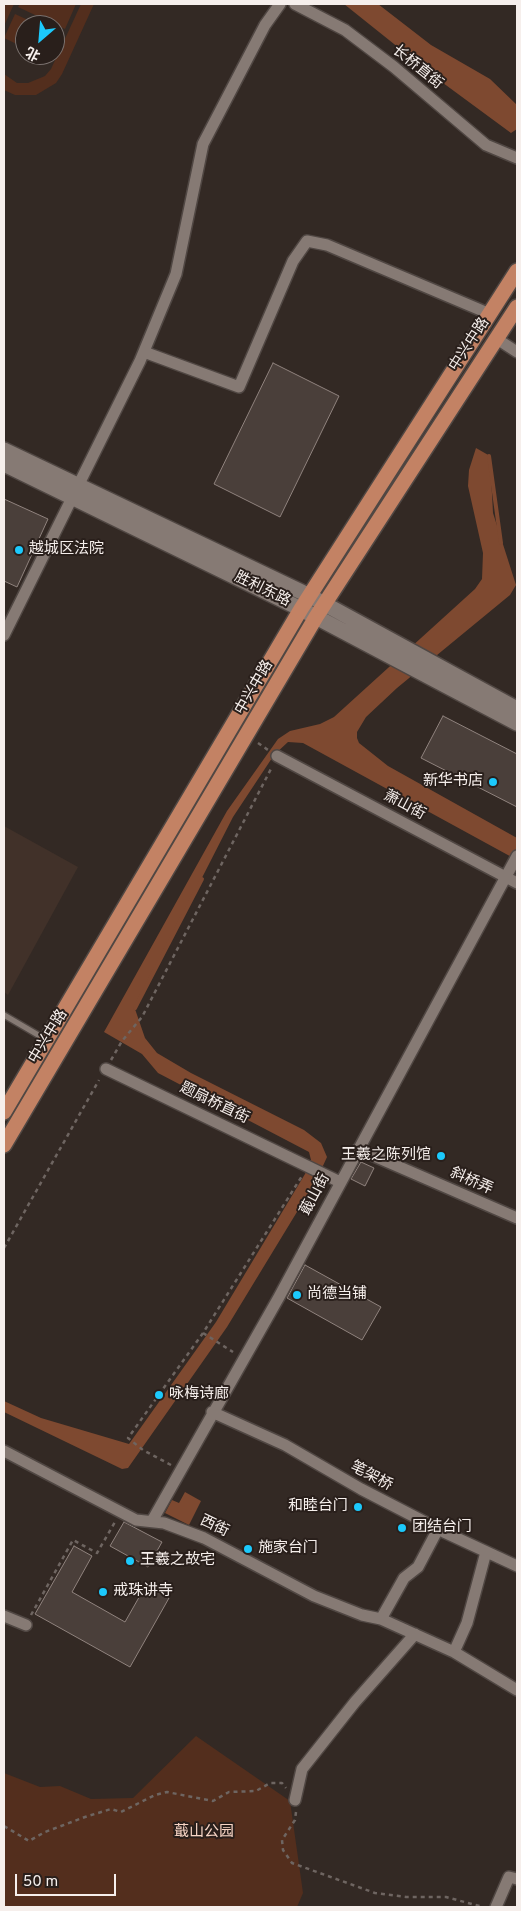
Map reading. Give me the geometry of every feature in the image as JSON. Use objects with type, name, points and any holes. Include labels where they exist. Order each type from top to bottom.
[{"type":"main road","name":"中兴中路","points":[[4,1112],[306,603],[517,271]]},
{"type":"main road","name":"中兴中路","points":[[4,1146],[320,611],[517,307]]},
{"type":"main road","name":"胜利东路","points":[[4,450],[74,491],[306,603],[401,662],[517,723]]},
{"type":"main road","name":"胜利东路","points":[[4,464],[74,491]]},
{"type":"main road","name":"胜利东路","points":[[320,611],[414,653],[517,709]]},
{"type":"street","points":[[4,635],[144,352],[176,274],[203,144],[264,25],[280,4]]},
{"type":"street","name":"长桥直街","points":[[295,4],[345,30],[394,67],[486,145],[517,158]]},
{"type":"street","points":[[144,352],[239,387],[293,261],[308,242],[327,245],[490,314]]},
{"type":"street","points":[[497,338],[517,352]]},
{"type":"street","name":"萧山街","points":[[277,756],[508,873],[517,883]]},
{"type":"street","name":"蕺山街","points":[[152,1521],[212,1412],[279,1297],[517,856]]},
{"type":"street","name":"题扇桥直街","points":[[106,1068],[340,1182]]},
{"type":"street","name":"斜桥弄","points":[[358,1149],[517,1218]]},
{"type":"street","name":"笔架桥","points":[[212,1412],[285,1445],[361,1490],[517,1566]]},
{"type":"street","name":"西街","points":[[4,1451],[136,1520],[164,1523],[204,1538],[314,1596],[362,1615],[381,1619],[454,1652],[517,1690]]},
{"type":"street","points":[[381,1619],[404,1578],[418,1567],[438,1529]]},
{"type":"street","points":[[454,1652],[467,1623],[486,1552]]},
{"type":"street","points":[[4,1616],[26,1625]]},
{"type":"street","points":[[295,1800],[302,1769],[355,1702],[415,1634]]},
{"type":"street","points":[[496,1907],[510,1877],[517,1879]]},
{"type":"lane","points":[[4,1015],[47,1040]]},
{"type":"path","points":[[4,1248],[122,1041],[142,1017],[277,756]]},
{"type":"path","points":[[180,1470],[143,1450],[128,1438],[203,1333],[303,1176],[291,1170],[296,1160]]},
{"type":"path","points":[[203,1333],[243,1358]]},
{"type":"path","points":[[26,1625],[73,1540],[97,1554],[120,1512]]},
{"type":"path","points":[[4,1826],[29,1841],[45,1832],[111,1809],[121,1812],[155,1795],[167,1792],[212,1801],[229,1792],[256,1791],[270,1783],[282,1783],[298,1804],[294,1820],[282,1840],[283,1850],[292,1863],[376,1893],[406,1898],[446,1897],[483,1907]]},
{"type":"shaded area","points":[[344,4],[378,4],[431,45],[490,79],[517,105],[517,129],[511,133],[439,80]]},
{"type":"shaded area","points":[[476,448],[490,456],[493,513],[516,585],[510,595],[397,688],[366,717],[357,732],[357,738],[359,743],[388,766],[517,838],[517,860],[303,743],[288,742],[274,755],[233,817],[135,1009],[145,1038],[157,1053],[191,1073],[304,1130],[321,1143],[327,1157],[317,1179],[227,1327],[128,1468],[122,1469],[4,1412],[4,1401],[41,1418],[129,1444],[216,1322],[305,1174],[311,1160],[309,1152],[158,1073],[142,1054],[104,1032],[227,811],[278,739],[290,731],[320,724],[334,717],[475,589],[482,579],[483,553],[468,486],[469,470]]},
{"type":"shaded area","points":[[4,826],[78,867],[8,995],[4,992]]},
{"type":"shaded area","points":[[185,1492],[201,1501],[189,1525],[165,1513],[172,1500],[179,1503]]},
{"type":"green space","points":[[4,4],[14,4],[4,26]]},
{"type":"green space","points":[[20,4],[76,4],[65,29],[65,15],[35,15],[18,7]]},
{"type":"green space","points":[[81,4],[94,4],[62,74],[56,83],[36,95],[15,95],[4,90],[4,74],[17,83],[28,83],[45,76],[53,65],[65,65],[65,39]]},
{"type":"green space","points":[[15,14],[17,15],[15,15],[15,43],[4,38]]},
{"type":"green space","name":"蕺山公园","points":[[196,1736],[290,1801],[303,1893],[297,1907],[4,1907],[4,1773],[40,1787],[60,1786],[91,1799],[133,1798]]},
{"type":"building","points":[[273,363],[339,396],[280,517],[214,484]]},
{"type":"building","name":"越城区法院","points":[[4,499],[48,519],[17,587],[4,581]]},
{"type":"building","name":"新华书店","points":[[443,716],[517,754],[517,807],[421,758]]},
{"type":"building","points":[[361,1162],[374,1168],[365,1186],[351,1179]]},
{"type":"building","points":[[305,1265],[381,1307],[362,1340],[287,1298]]},
{"type":"building","points":[[124,1522],[162,1542],[148,1567],[110,1546]]},
{"type":"building","points":[[74,1546],[92,1556],[72,1592],[125,1622],[146,1585],[169,1598],[130,1667],[35,1614]]},
{"type":"waterway","points":[[489,456],[501,543]]},
{"type":"waterway","points":[[135,1008],[202,879]]},
{"type":"place","name":"越城区法院","points":[[19,550]]},
{"type":"place","name":"新华书店","points":[[493,782]]},
{"type":"place","name":"王羲之陈列馆","points":[[441,1156]]},
{"type":"place","name":"尚德当铺","points":[[297,1295]]},
{"type":"place","name":"咏梅诗廊","points":[[159,1395]]},
{"type":"place","name":"和睦台门","points":[[358,1507]]},
{"type":"place","name":"团结台门","points":[[402,1528]]},
{"type":"place","name":"施家台门","points":[[248,1549]]},
{"type":"place","name":"王羲之故宅","points":[[130,1561]]},
{"type":"place","name":"戒珠讲寺","points":[[103,1592]]}]
